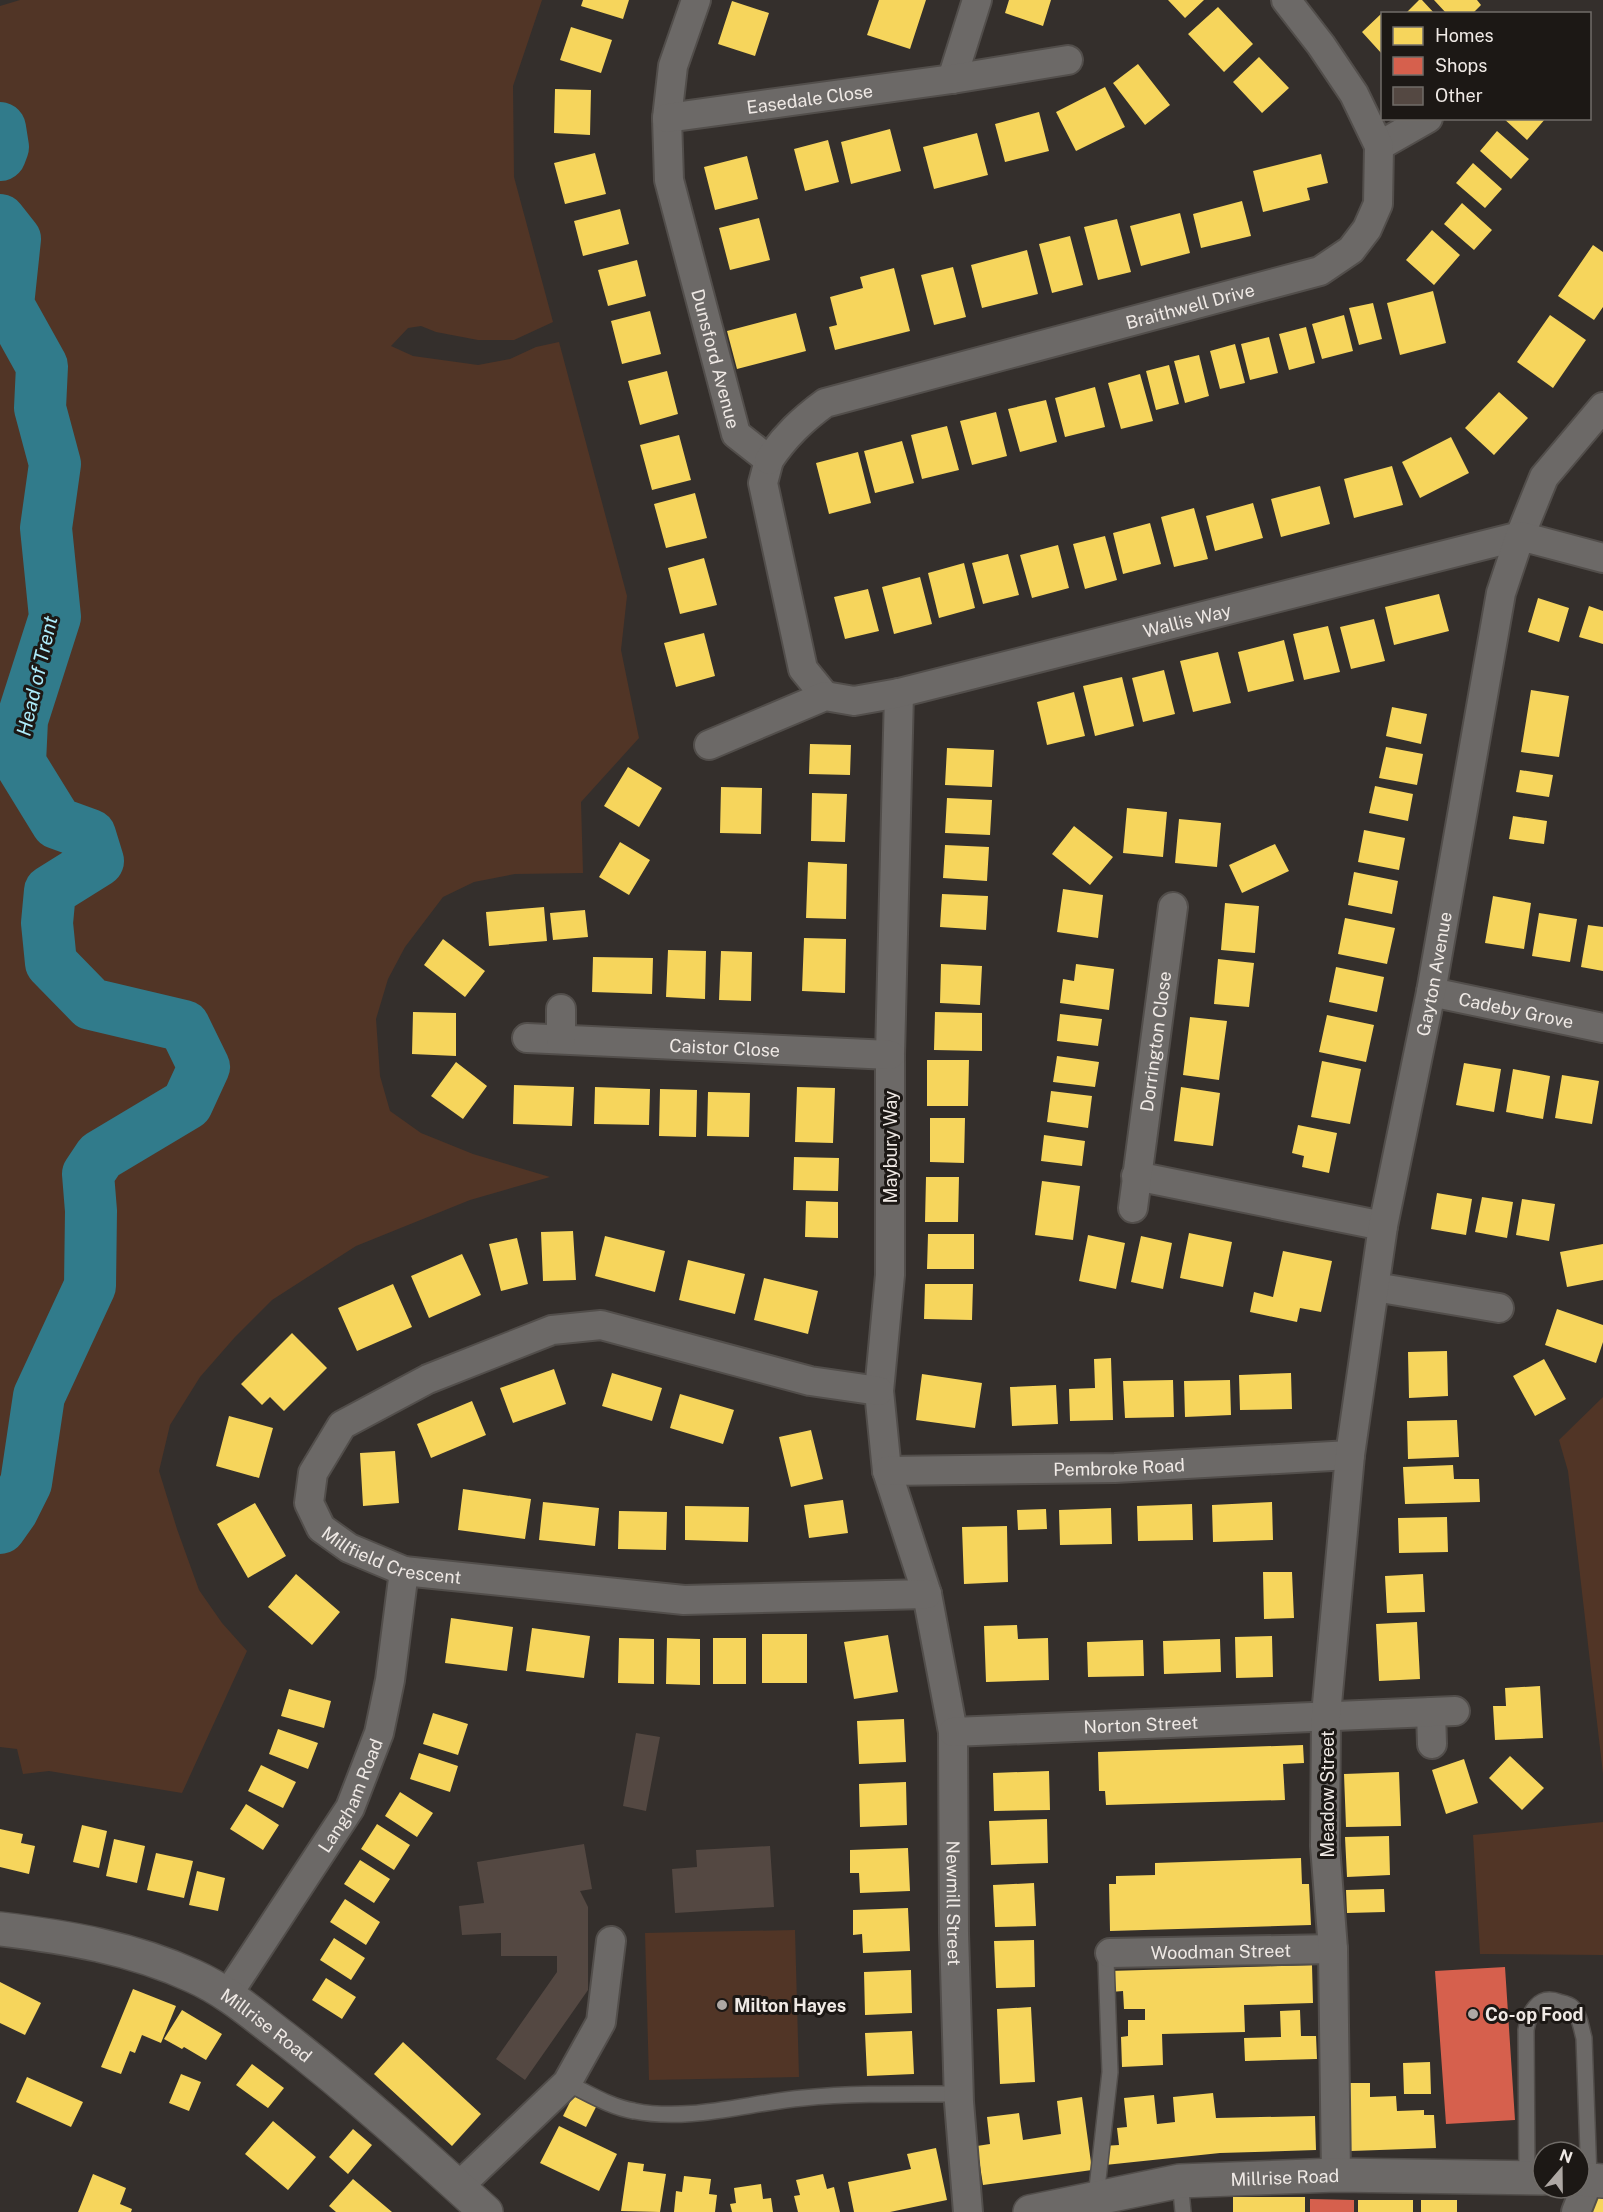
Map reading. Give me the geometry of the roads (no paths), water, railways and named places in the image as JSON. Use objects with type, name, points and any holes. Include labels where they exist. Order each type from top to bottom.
[{"type":"street","name":"Dunsford Avenue","points":[[696,0],[673,66],[667,118],[669,180],[736,434],[769,460]]},
{"type":"street","points":[[952,79],[976,0]]},
{"type":"street","name":"Braithwell Drive","points":[[769,460],[784,438],[802,420],[825,403],[1320,271],[1351,250],[1367,229],[1378,204],[1379,146],[1354,94],[1321,45],[1286,0]]},
{"type":"street","name":"Easedale Close","points":[[667,118],[952,79],[1068,60]]},
{"type":"street","points":[[1379,146],[1424,120]]},
{"type":"street","points":[[1603,407],[1544,477],[1520,536],[1603,558]]},
{"type":"street","points":[[709,745],[825,696],[803,669],[763,483],[769,460]]},
{"type":"street","name":"Wallis Way","points":[[825,696],[854,700],[899,693],[1520,536]]},
{"type":"street","name":"Gayton Avenue","points":[[1358,1414],[1383,1226],[1431,992],[1501,593],[1520,536]]},
{"type":"street","name":"Maybury Way","points":[[899,693],[890,1055],[890,1275],[879,1391],[887,1471],[927,1594]]},
{"type":"street","name":"Dorrington Close","points":[[1133,1208],[1173,907]]},
{"type":"street","name":"Cadeby Grove","points":[[1431,992],[1603,1028]]},
{"type":"street","points":[[561,1009],[561,1038]]},
{"type":"street","name":"Caistor Close","points":[[527,1038],[890,1055]]},
{"type":"street","points":[[1136,1176],[1383,1226]]},
{"type":"street","points":[[1375,1287],[1504,1309]]},
{"type":"street","name":"Millfield Crescent","points":[[879,1391],[810,1381],[601,1325],[552,1330],[428,1380],[342,1425],[313,1473],[309,1503],[321,1528],[349,1548],[404,1571],[684,1600],[927,1594]]},
{"type":"street","name":"Meadow Street","points":[[1336,2175],[1333,1949],[1325,1846],[1326,1715],[1350,1455],[1358,1414]]},
{"type":"street","name":"Pembroke Road","points":[[887,1471],[1115,1468],[1350,1455]]},
{"type":"street","name":"Langham Road","points":[[228,1994],[350,1808],[379,1733],[390,1680],[404,1571]]},
{"type":"street","name":"Newmill Street","points":[[927,1594],[953,1732],[954,1933],[959,2094],[968,2212]]},
{"type":"street","name":"Norton Street","points":[[953,1732],[1443,1711],[1432,1744]]},
{"type":"street","name":"Millrise Road","points":[[0,1929],[93,1942],[136,1954],[194,1976],[228,1994],[378,2114],[486,2212]]},
{"type":"street","points":[[458,2187],[567,2083],[602,2022],[611,1941]]},
{"type":"street","name":"Woodman Street","points":[[1110,1953],[1333,1949]]},
{"type":"street","name":"Millrise Road","points":[[1030,2212],[1096,2198],[1182,2196],[1336,2175],[1531,2178]]},
{"type":"lane","points":[[1096,2198],[1110,2072],[1106,1960],[1110,1953]]},
{"type":"lane","points":[[1533,2140],[1526,2030],[1528,2014],[1535,2006],[1552,2000],[1571,2006],[1579,2019],[1584,2038],[1588,2140]]},
{"type":"lane","points":[[567,2083],[612,2105],[656,2114],[729,2109],[803,2098],[959,2094]]},
{"type":"waterway","name":"Head of Trent","points":[[0,128],[3,147],[0,155]]},
{"type":"waterway","name":"Head of Trent","points":[[0,220],[15,239],[8,305],[42,366],[40,408],[55,464],[46,528],[55,617],[22,720],[20,763],[57,823],[90,835],[98,861],[50,891],[47,923],[51,963],[91,1004],[184,1026],[204,1067],[187,1104],[100,1156],[88,1174],[91,1211],[90,1286],[39,1396],[26,1483],[12,1511],[0,1528]]},
{"type":"place","name":"Milton Hayes","points":[[722,2005]]},
{"type":"place","name":"Co-op Food","points":[[1473,2014]]}]
